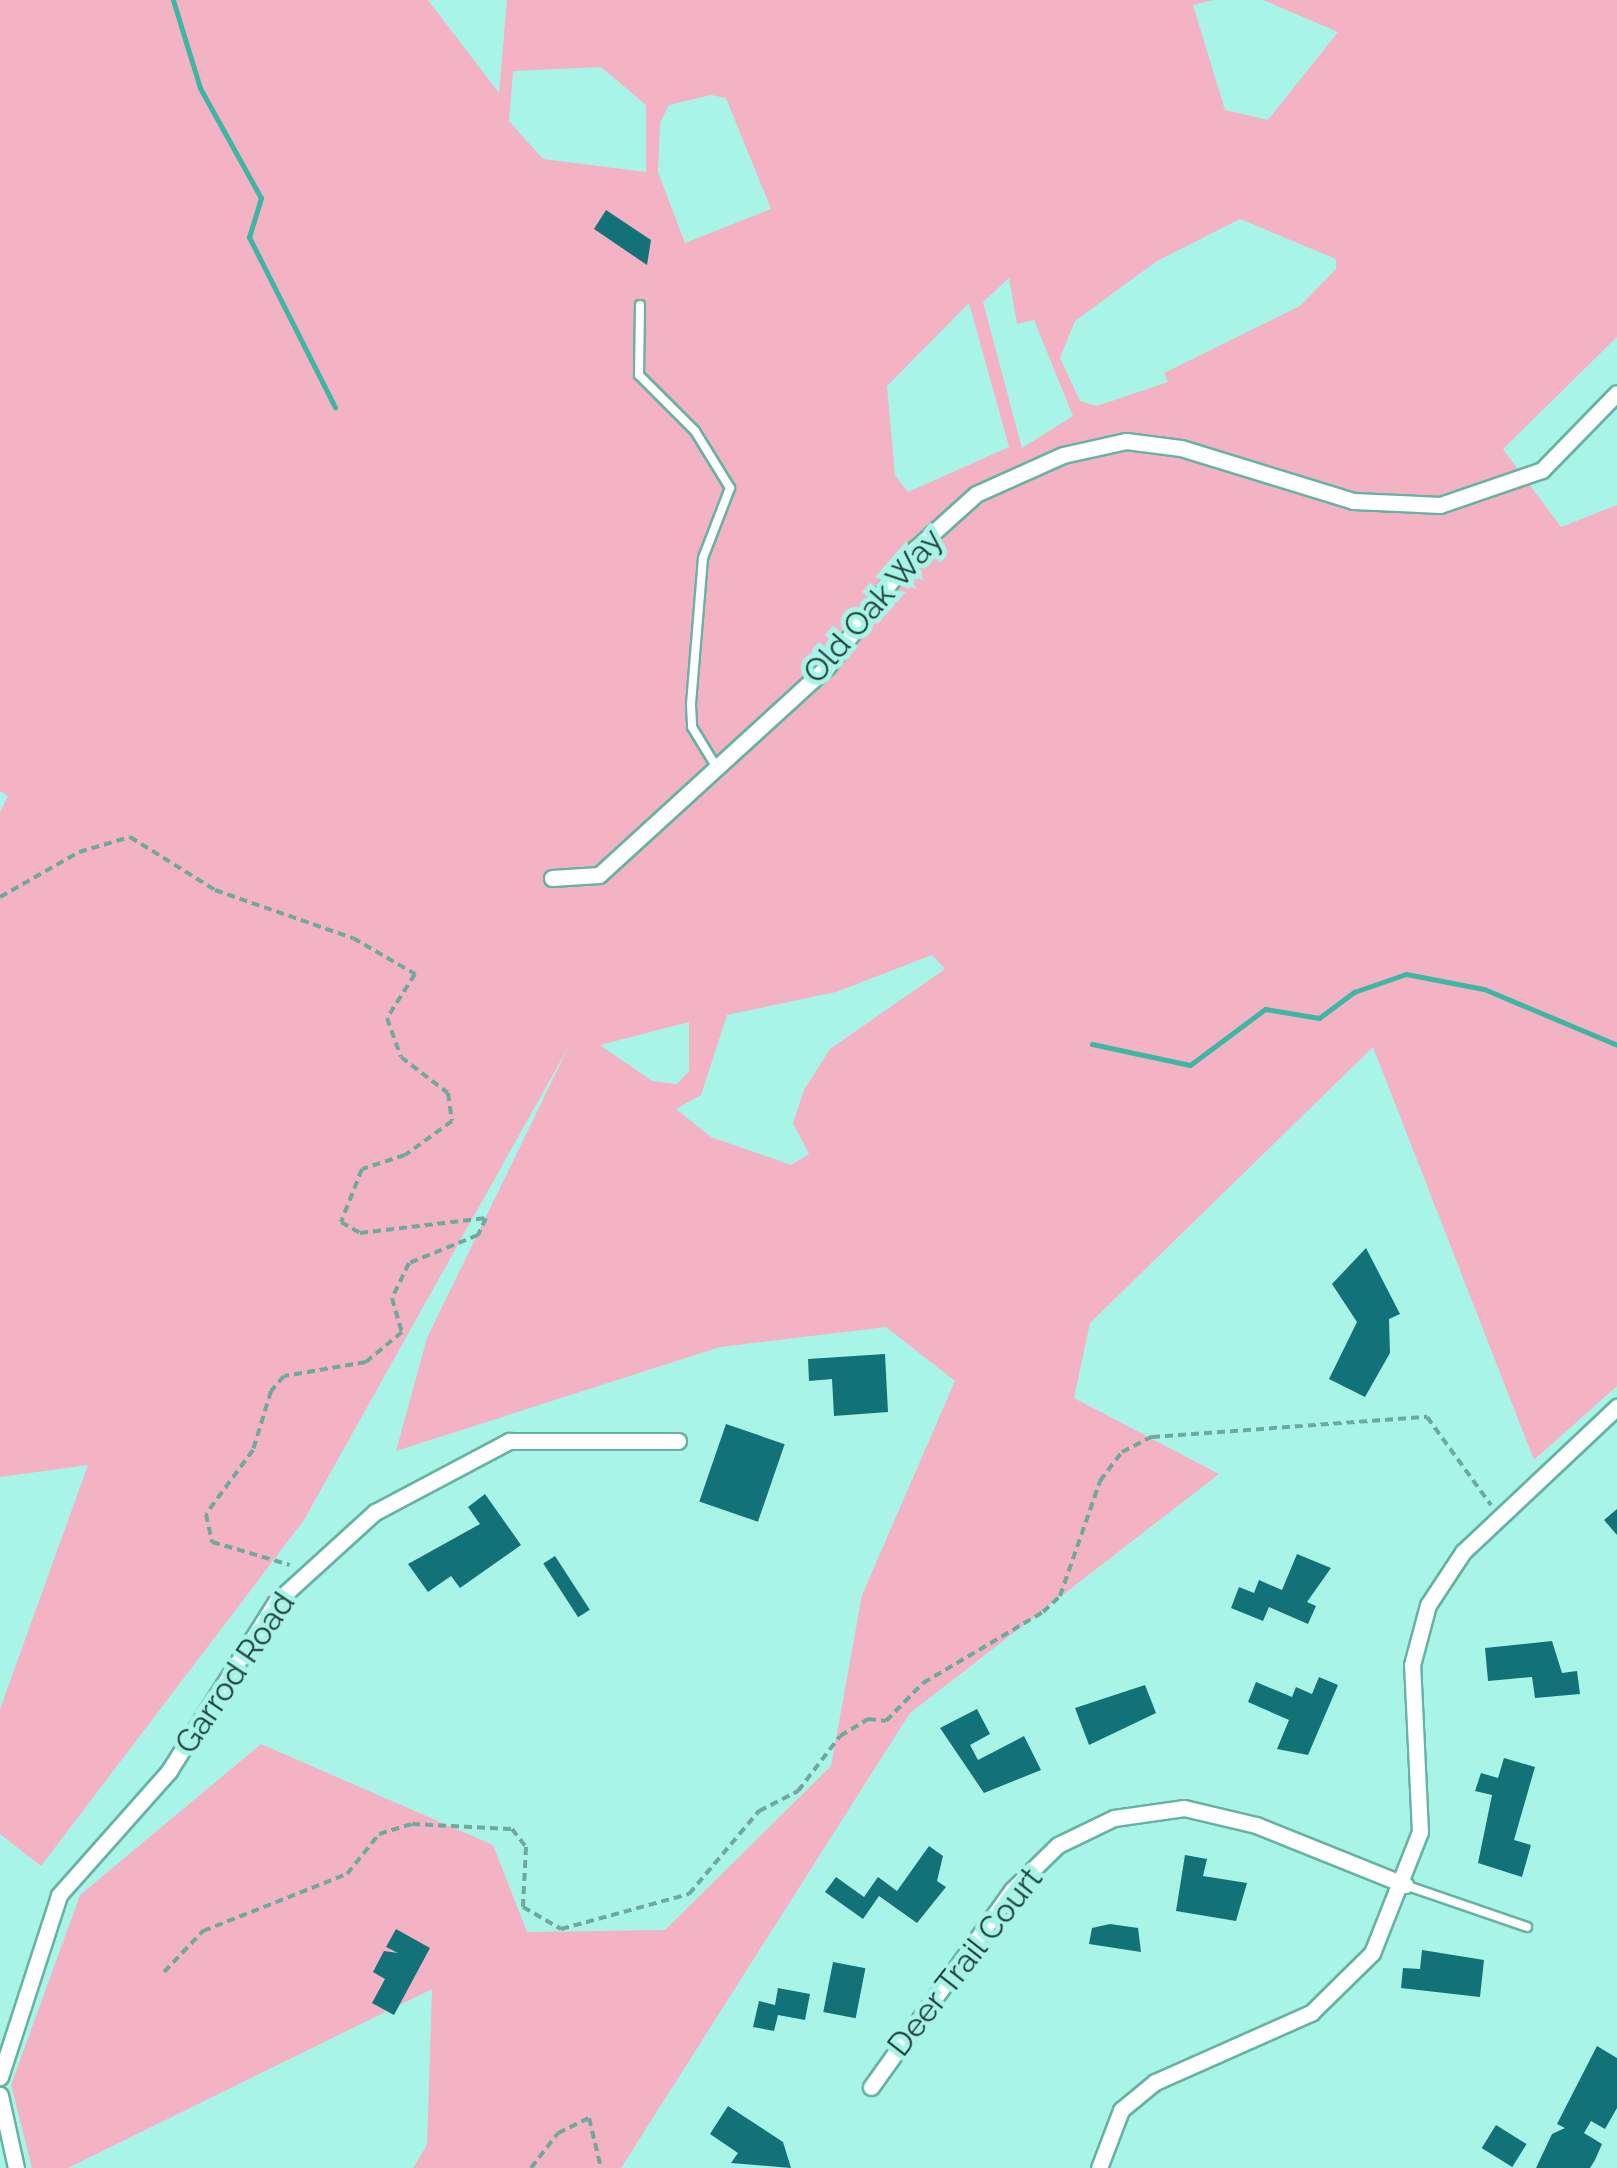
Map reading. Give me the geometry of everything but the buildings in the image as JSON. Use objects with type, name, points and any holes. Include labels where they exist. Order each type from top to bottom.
[{"type":"street","name":"Old Oak Way","points":[[552,878],[600,875],[827,667],[915,549],[964,505],[1063,455],[1126,441],[1180,448],[1353,501],[1440,505],[1542,470],[1617,393]]},
{"type":"street","points":[[1099,2168],[1121,2110],[1155,2082],[1311,2013],[1372,1953],[1405,1885],[1424,1776],[1416,1635],[1463,1552],[1617,1407]]},
{"type":"street","name":"Garrod Road","points":[[0,2077],[59,1895],[169,1771],[276,1602],[375,1512],[509,1440],[678,1441]]},
{"type":"street","name":"Deer Trail Court","points":[[870,2086],[1012,1890],[1058,1846],[1114,1818],[1184,1808],[1256,1825],[1405,1885]]},
{"type":"street","points":[[0,2095],[16,2168]]},
{"type":"lane","points":[[640,305],[639,375],[694,431],[730,488],[703,558],[690,705],[692,728],[716,768]]},
{"type":"lane","points":[[1405,1885],[1527,1927]]},
{"type":"path","points":[[0,897],[78,852],[130,837],[215,890],[352,938],[415,974],[387,1018],[402,1057],[448,1093],[452,1121],[406,1155],[362,1169],[341,1222],[360,1234],[486,1218],[478,1235],[409,1263],[392,1298],[402,1332],[366,1362],[284,1376],[253,1450],[206,1514],[212,1542],[308,1573]]},
{"type":"path","points":[[164,1972],[203,1932],[347,1874],[379,1834],[412,1824],[512,1829],[526,1847],[524,1908],[562,1929],[689,1894],[760,1811],[798,1791],[840,1736],[868,1720],[886,1721],[922,1683],[1052,1604],[1100,1481],[1122,1452],[1152,1437],[1427,1416],[1499,1517]]},
{"type":"path","points":[[531,2168],[558,2133],[589,2118],[601,2168]]},
{"type":"shaded area","points":[[0,0],[428,0],[499,93],[507,0],[1214,0],[1193,5],[1225,110],[1268,120],[1338,32],[1263,0],[1617,0],[1617,337],[1503,449],[1561,527],[1617,505],[1617,1386],[1534,1460],[1373,1047],[1090,1323],[1074,1398],[1219,1474],[910,1713],[621,2168],[413,2168],[427,2145],[432,1989],[68,2168],[32,2168],[11,2085],[80,1895],[261,1744],[493,1845],[527,1932],[665,1930],[831,1766],[862,1595],[955,1381],[886,1327],[720,1347],[396,1451],[427,1338],[569,1046],[304,1520],[41,1866],[0,1834],[0,1709],[88,1465],[0,1477],[0,812],[8,796],[0,791]],"holes":[[[601,67],[646,105],[646,172],[543,159],[509,121],[513,71]],[[711,95],[726,98],[771,209],[685,243],[658,172],[660,123],[669,105]],[[1240,219],[1336,259],[1336,269],[1300,306],[1164,373],[1168,382],[1097,406],[1080,401],[1060,358],[1075,321],[1157,261]],[[1009,278],[1017,324],[1034,320],[1073,416],[1022,448],[983,302]],[[969,303],[1009,447],[908,492],[895,475],[887,386]],[[932,955],[945,969],[830,1049],[804,1090],[793,1123],[809,1154],[791,1165],[711,1137],[676,1109],[701,1095],[727,1015],[836,992]],[[689,1022],[689,1071],[677,1084],[652,1081],[600,1045]]]},
{"type":"waterway","points":[[173,0],[200,88],[261,198],[249,237],[335,407]]},
{"type":"waterway","points":[[1092,1044],[1190,1065],[1265,1009],[1319,1018],[1354,992],[1406,974],[1484,989],[1617,1045]]}]
